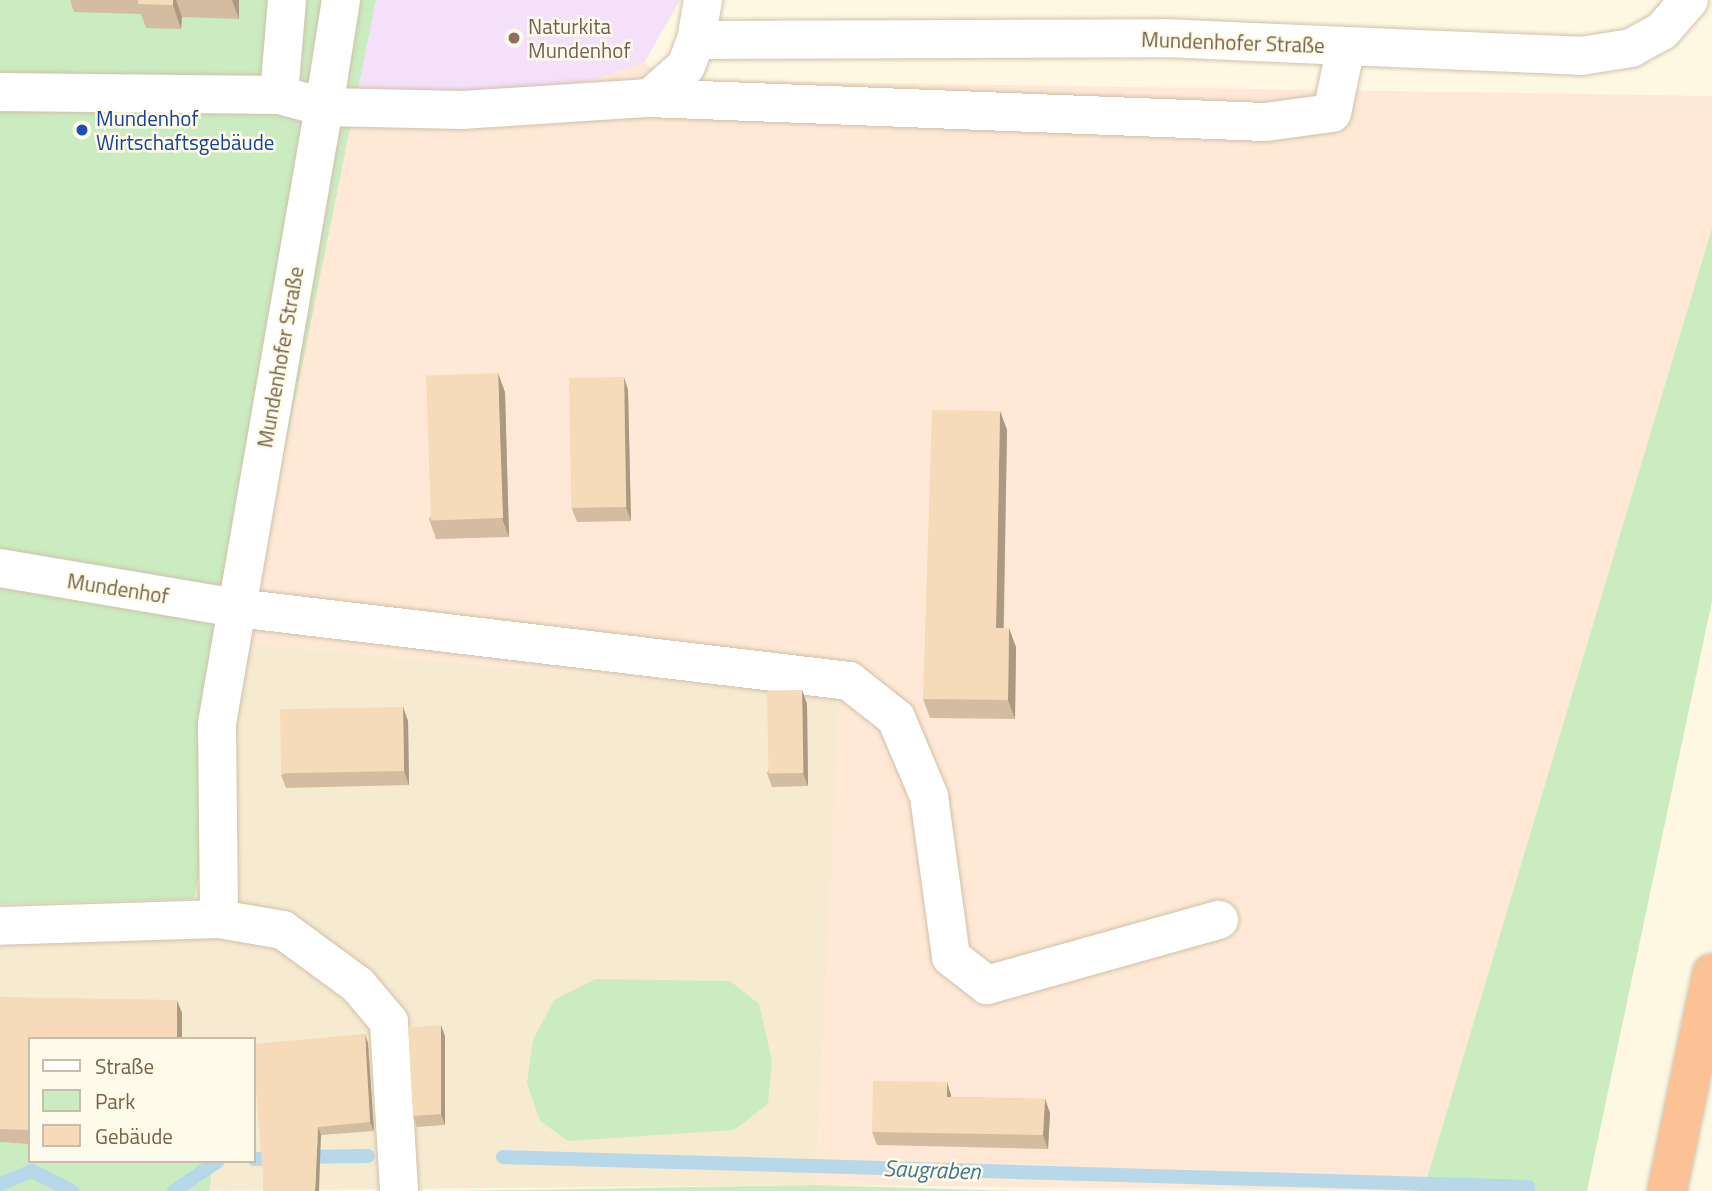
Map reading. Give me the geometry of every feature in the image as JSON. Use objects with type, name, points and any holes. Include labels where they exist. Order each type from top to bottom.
[{"type":"highway","points":[[1668,1191],[1712,974]]},
{"type":"street","points":[[279,94],[287,0]]},
{"type":"street","points":[[324,107],[341,0]]},
{"type":"street","points":[[650,98],[686,66],[696,40],[704,0]]},
{"type":"street","points":[[1346,46],[1581,56],[1631,48],[1669,25],[1689,0]]},
{"type":"street","name":"Mundenhofer Straße","points":[[0,92],[279,94],[324,107],[462,110],[650,98],[1265,122],[1332,113],[1346,46],[1163,38],[696,40]]},
{"type":"street","name":"Mundenhofer Straße","points":[[219,919],[216,723],[324,107]]},
{"type":"street","name":"Mundenhof","points":[[0,568],[237,608],[849,681],[896,718],[929,796],[951,957],[987,985],[1219,920]]},
{"type":"street","points":[[0,926],[219,919],[283,930],[358,985],[389,1022],[399,1191]]},
{"type":"shaded area","name":"Naturkita Mundenhof","points":[[376,0],[680,0],[644,63],[552,93],[355,89]]},
{"type":"shaded area","points":[[644,63],[677,80],[1712,96],[1712,228],[1423,1191],[816,1185],[839,697],[248,643],[355,89],[552,93]]},
{"type":"shaded area","points":[[248,643],[840,697],[816,1185],[193,1191],[86,1163],[256,1163],[256,1037],[28,1037],[28,1047],[0,1153],[0,904],[194,899]]},
{"type":"green space","points":[[0,0],[376,0],[194,899],[0,904]]},
{"type":"green space","points":[[1712,228],[1712,601],[1587,1191],[1423,1191]]},
{"type":"green space","points":[[595,979],[730,981],[759,1004],[772,1061],[768,1104],[734,1130],[568,1141],[540,1121],[527,1083],[533,1040],[554,1000]]},
{"type":"green space","points":[[0,1142],[28,1143],[28,1163],[212,1163],[210,1191],[0,1191]]},
{"type":"green space","points":[[816,1185],[1019,1191],[456,1191]]},
{"type":"building","points":[[138,0],[173,0],[173,5],[138,4]]},
{"type":"building","points":[[498,373],[503,518],[431,520],[426,376]]},
{"type":"building","points":[[624,377],[626,507],[571,508],[569,378]]},
{"type":"building","points":[[932,410],[1000,411],[996,628],[1009,628],[1008,700],[923,699]]},
{"type":"building","points":[[802,690],[803,773],[768,774],[767,691]]},
{"type":"building","points":[[403,707],[404,771],[281,773],[280,709]]},
{"type":"building","points":[[0,997],[177,1000],[177,1037],[28,1037],[28,1130],[0,1129]]},
{"type":"building","points":[[441,1025],[441,1114],[413,1116],[408,1028]]},
{"type":"building","points":[[365,1034],[370,1122],[318,1127],[315,1191],[263,1191],[256,1089],[256,1044]]},
{"type":"building","points":[[873,1081],[947,1082],[947,1097],[1045,1099],[1043,1135],[872,1132]]},
{"type":"waterway","name":"Saugraben","points":[[301,1157],[368,1156]]},
{"type":"waterway","name":"Saugraben","points":[[503,1157],[1529,1187]]},
{"type":"waterway","name":"Saugraben","points":[[256,1159],[280,1158]]},
{"type":"waterway","name":"Saugraben","points":[[174,1191],[215,1163]]},
{"type":"waterway","name":"Saugraben","points":[[0,1184],[32,1171],[72,1191]]},
{"type":"place","name":"Naturkita Mundenhof","points":[[514,38]]},
{"type":"place","name":"Mundenhof Wirtschaftsgebäude","points":[[82,130]]}]
